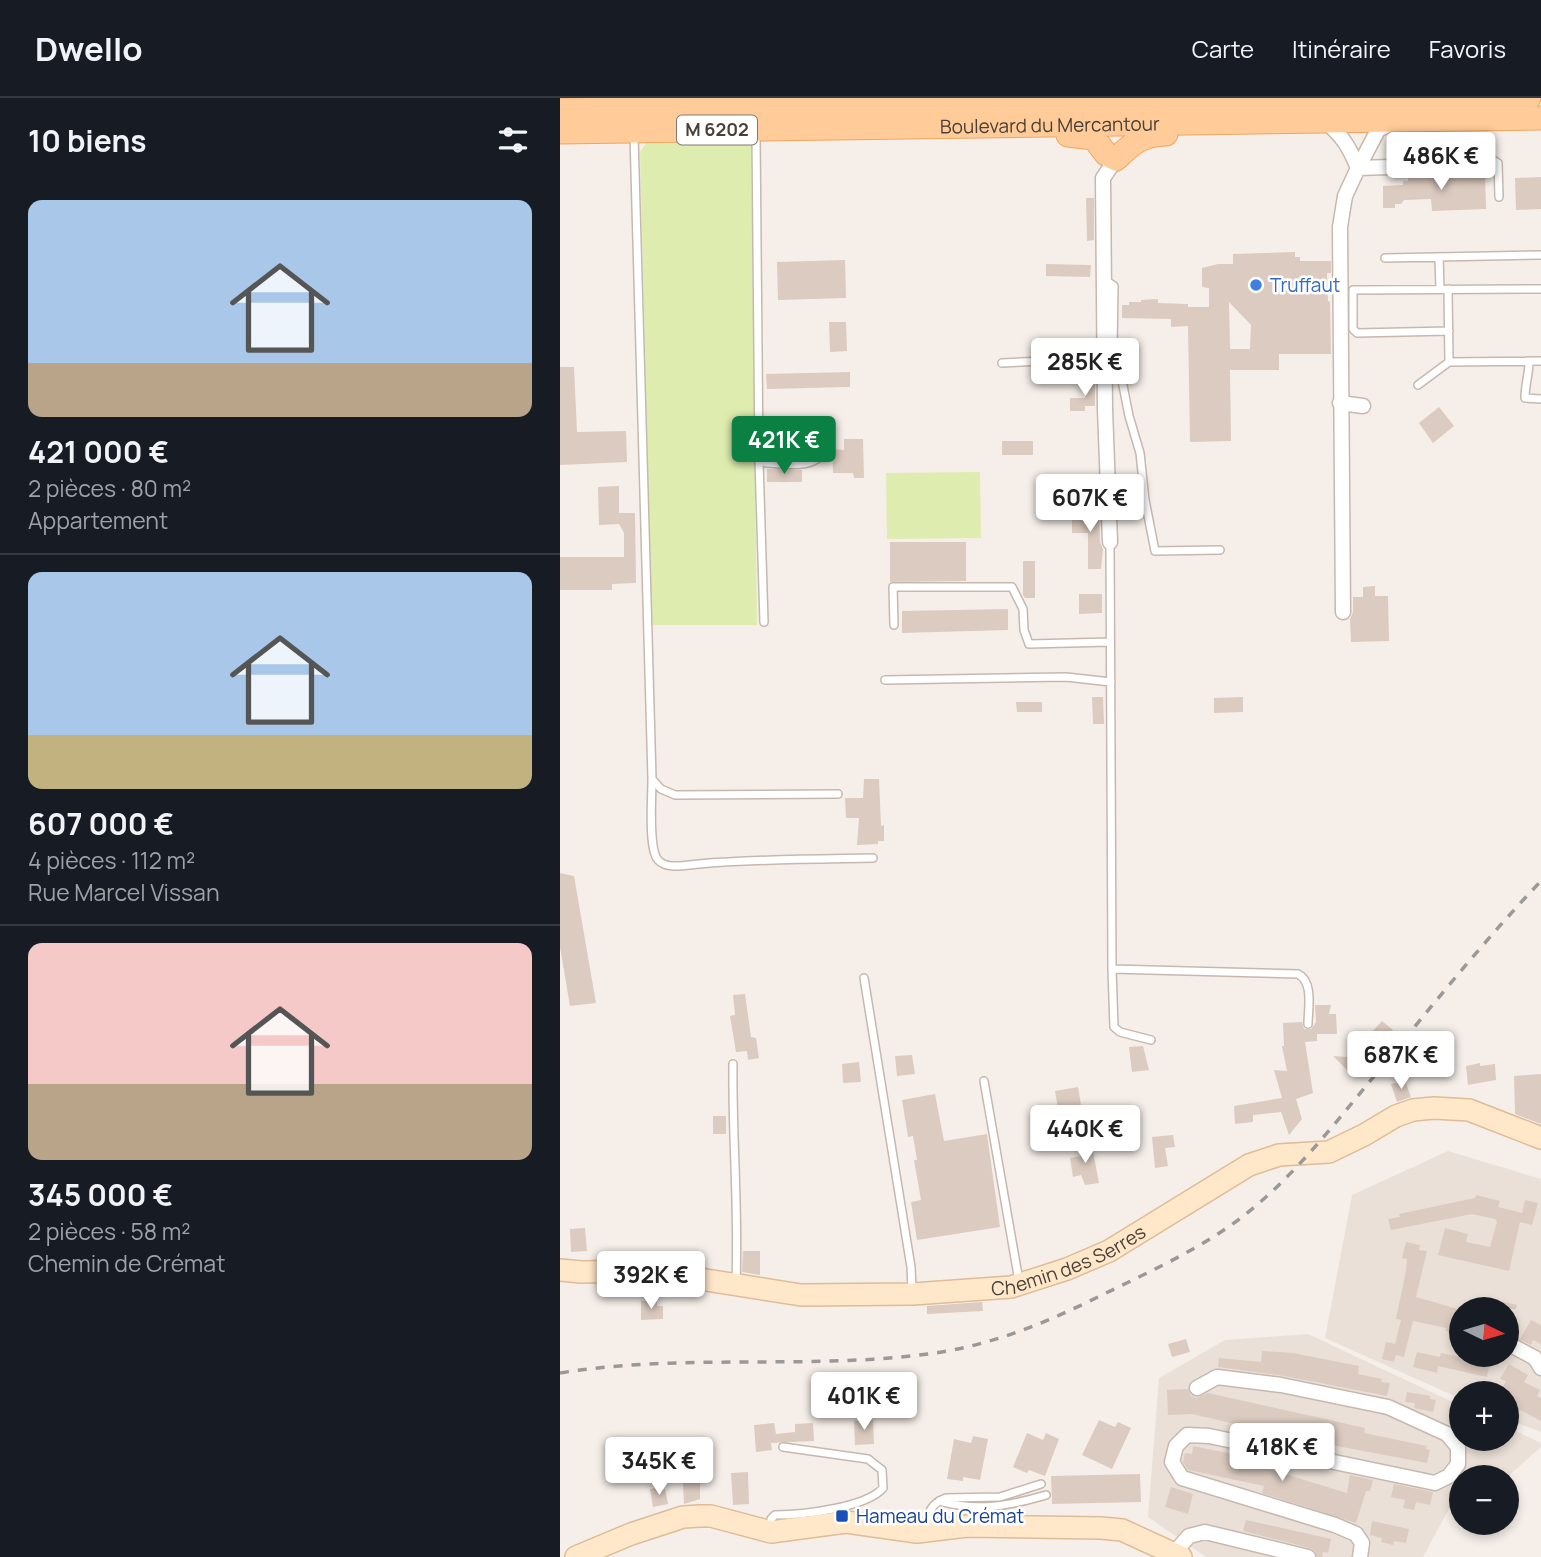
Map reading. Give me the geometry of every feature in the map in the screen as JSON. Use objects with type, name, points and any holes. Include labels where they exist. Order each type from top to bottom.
[{"type":"main road","name":"Boulevard du Mercantour","points":[[560,110],[1529,98]]},
{"type":"main road","name":"Boulevard du Mercantour","points":[[560,132],[1541,118]]},
{"type":"main road","points":[[1028,127],[1052,135],[1082,135],[1094,138],[1106,155],[1116,159],[1137,140],[1156,134],[1200,131],[1215,122]]},
{"type":"street","points":[[1322,120],[1344,139],[1358,168]]},
{"type":"street","points":[[1343,612],[1340,228],[1345,196],[1378,130],[1398,120]]},
{"type":"street","points":[[1110,542],[1104,341],[1103,178],[1116,159]]},
{"type":"street","points":[[1358,168],[1390,167]]},
{"type":"street","points":[[1340,403],[1363,406]]},
{"type":"street","name":"Chemin des Serres","points":[[560,1270],[649,1271],[801,1296],[913,1294],[1019,1285],[1109,1251],[1249,1165],[1279,1156],[1329,1152],[1396,1116],[1413,1110],[1469,1110],[1541,1138]]},
{"type":"street","points":[[1519,1349],[1535,1358],[1541,1368]]},
{"type":"street","points":[[1197,1388],[1217,1377],[1280,1385],[1388,1407],[1447,1434],[1458,1447],[1458,1464],[1449,1476],[1435,1483],[1209,1436],[1187,1435],[1176,1446],[1172,1462],[1182,1478],[1335,1525],[1356,1535],[1362,1543],[1360,1557]]},
{"type":"street","points":[[576,1557],[631,1534],[683,1517],[711,1516],[771,1532],[846,1522],[927,1531],[990,1525],[1101,1528],[1122,1530],[1177,1555],[1189,1536],[1205,1532],[1308,1557]]},
{"type":"lane","points":[[756,130],[759,461],[764,622]]},
{"type":"lane","points":[[634,131],[655,857],[662,864],[673,866],[720,862],[873,858]]},
{"type":"lane","points":[[1390,167],[1427,156],[1488,157],[1498,163],[1499,197]]},
{"type":"lane","points":[[1385,258],[1541,255]]},
{"type":"lane","points":[[1439,257],[1449,331],[1449,362]]},
{"type":"lane","points":[[1104,280],[1114,286],[1112,349],[1119,365],[1129,416],[1140,453],[1145,500],[1155,551],[1220,550]]},
{"type":"lane","points":[[1449,331],[1357,332],[1353,329],[1353,290],[1541,289]]},
{"type":"lane","points":[[1002,363],[1067,359],[1077,371],[1084,370],[1104,341]]},
{"type":"lane","points":[[1529,361],[1525,398],[1541,399]]},
{"type":"lane","points":[[1418,385],[1449,362],[1541,361]]},
{"type":"lane","points":[[759,461],[813,463],[826,450]]},
{"type":"lane","points":[[1110,542],[1114,1027],[1119,1032],[1151,1040]]},
{"type":"lane","points":[[894,625],[894,587],[1012,587],[1023,609],[1024,630],[1029,643],[1110,642]]},
{"type":"lane","points":[[884,680],[1066,677],[1111,682]]},
{"type":"lane","points":[[652,779],[661,789],[675,795],[838,794]]},
{"type":"lane","points":[[1112,969],[1298,974],[1304,977],[1308,984],[1308,1024]]},
{"type":"lane","points":[[864,978],[913,1294]]},
{"type":"lane","points":[[733,1064],[735,1286]]},
{"type":"lane","points":[[984,1081],[1019,1285]]},
{"type":"lane","points":[[771,1532],[771,1519],[775,1515],[803,1515],[862,1501],[873,1497],[883,1488],[882,1470],[868,1459],[783,1447]]},
{"type":"lane","points":[[927,1531],[927,1517],[932,1506],[939,1501],[999,1497],[1041,1484]]},
{"type":"lane","points":[[939,1501],[957,1507],[997,1507],[1046,1495]]},
{"type":"shaded area","points":[[1448,1151],[1541,1179],[1541,1432],[1519,1424],[1519,1381],[1449,1381],[1449,1394],[1325,1338],[1352,1195]]},
{"type":"shaded area","points":[[1308,1334],[1449,1400],[1449,1451],[1519,1451],[1519,1433],[1541,1443],[1541,1447],[1519,1466],[1449,1465],[1449,1509],[1423,1557],[1206,1557],[1148,1517],[1159,1378],[1225,1340]]},
{"type":"green space","points":[[751,140],[757,625],[652,625],[640,152],[647,142]]},
{"type":"green space","points":[[980,472],[981,538],[887,539],[886,473]]},
{"type":"building","points":[[1485,174],[1486,209],[1432,211],[1431,199],[1404,200],[1401,204],[1395,204],[1395,208],[1383,208],[1383,186],[1403,185],[1403,181],[1408,181],[1408,178],[1431,175]]},
{"type":"building","points":[[1541,177],[1541,209],[1516,210],[1515,178]]},
{"type":"building","points":[[1086,198],[1094,198],[1094,240],[1087,241]]},
{"type":"building","points":[[1295,252],[1295,257],[1300,257],[1300,261],[1331,261],[1331,273],[1327,273],[1331,354],[1279,354],[1279,370],[1230,370],[1231,441],[1190,442],[1188,326],[1171,327],[1171,319],[1122,318],[1122,305],[1158,299],[1158,303],[1209,307],[1209,288],[1202,287],[1202,268],[1233,264],[1233,254]],"holes":[[[1229,302],[1251,325],[1250,349],[1230,349]]]},
{"type":"building","points":[[845,260],[846,298],[778,300],[777,262]]},
{"type":"building","points":[[1046,264],[1091,265],[1090,277],[1046,276]]},
{"type":"building","points":[[829,322],[846,322],[847,351],[830,352]]},
{"type":"building","points":[[560,367],[574,367],[577,432],[626,431],[627,462],[560,465]]},
{"type":"building","points":[[850,372],[850,387],[767,389],[766,374]]},
{"type":"building","points":[[1085,381],[1095,381],[1095,406],[1085,406],[1085,411],[1070,411],[1070,398],[1085,398]]},
{"type":"building","points":[[1439,407],[1454,426],[1433,443],[1419,423]]},
{"type":"building","points":[[844,439],[863,439],[864,478],[854,478],[853,473],[833,473],[832,449],[844,450]]},
{"type":"building","points":[[1002,441],[1033,441],[1033,455],[1002,455]]},
{"type":"building","points":[[767,469],[802,470],[802,482],[767,482]]},
{"type":"building","points":[[619,486],[619,513],[635,513],[636,583],[612,584],[612,590],[560,590],[560,557],[624,557],[624,533],[619,524],[599,525],[598,487]]},
{"type":"building","points":[[1099,508],[1100,542],[1103,549],[1101,569],[1088,569],[1088,533],[1072,533],[1072,512],[1073,509]]},
{"type":"building","points":[[890,542],[966,542],[966,581],[890,582]]},
{"type":"building","points":[[1023,561],[1035,561],[1035,598],[1025,598],[1023,595]]},
{"type":"building","points":[[1375,586],[1375,596],[1388,596],[1389,641],[1351,642],[1353,597],[1363,597],[1363,587]]},
{"type":"building","points":[[1079,594],[1102,594],[1102,613],[1079,614]]},
{"type":"building","points":[[1008,609],[1008,630],[902,633],[902,611]]},
{"type":"building","points":[[1092,697],[1103,697],[1104,724],[1093,724]]},
{"type":"building","points":[[1243,697],[1243,712],[1214,713],[1214,698]]},
{"type":"building","points":[[1016,702],[1042,702],[1042,712],[1017,712]]},
{"type":"building","points":[[864,779],[879,779],[884,841],[878,841],[878,844],[857,845],[859,818],[846,818],[845,798],[863,798]]},
{"type":"building","points":[[560,873],[574,876],[596,1003],[570,1006],[560,947]]},
{"type":"building","points":[[745,994],[751,1037],[756,1038],[759,1058],[748,1060],[747,1051],[736,1052],[730,1016],[735,1015],[733,995]]},
{"type":"building","points":[[1315,1005],[1331,1005],[1329,1014],[1336,1014],[1337,1034],[1317,1034],[1317,1041],[1305,1042],[1313,1093],[1296,1099],[1302,1119],[1289,1135],[1281,1112],[1253,1115],[1253,1122],[1235,1124],[1234,1106],[1282,1098],[1274,1070],[1287,1071],[1282,1046],[1283,1023],[1302,1022],[1304,1029],[1311,1029],[1316,1022]]},
{"type":"building","points":[[1382,1021],[1393,1030],[1352,1075],[1333,1056],[1347,1057]]},
{"type":"building","points":[[1143,1046],[1149,1070],[1132,1072],[1129,1047]]},
{"type":"building","points":[[912,1055],[915,1074],[897,1076],[895,1056]]},
{"type":"building","points":[[859,1062],[861,1082],[843,1083],[842,1064]]},
{"type":"building","points":[[1480,1063],[1480,1066],[1495,1064],[1496,1080],[1468,1085],[1466,1066]]},
{"type":"building","points":[[1541,1074],[1541,1124],[1515,1114],[1514,1076]]},
{"type":"building","points":[[1405,1081],[1411,1097],[1397,1102],[1391,1084]]},
{"type":"building","points":[[1078,1087],[1083,1116],[1060,1120],[1055,1091]]},
{"type":"building","points":[[935,1094],[944,1141],[987,1134],[1000,1227],[917,1240],[911,1202],[921,1200],[914,1160],[917,1160],[913,1136],[908,1137],[902,1100]]},
{"type":"building","points":[[713,1116],[726,1116],[726,1134],[713,1134]]},
{"type":"building","points":[[1173,1135],[1175,1147],[1165,1148],[1168,1166],[1155,1168],[1152,1137]]},
{"type":"building","points":[[1091,1141],[1099,1183],[1085,1185],[1081,1175],[1073,1177],[1070,1158],[1082,1156],[1079,1143]]},
{"type":"building","points":[[1476,1195],[1500,1201],[1498,1207],[1522,1213],[1525,1200],[1538,1203],[1532,1225],[1520,1222],[1509,1271],[1438,1255],[1445,1228],[1468,1234],[1466,1242],[1490,1247],[1497,1222],[1495,1219],[1472,1214],[1391,1230],[1388,1219],[1400,1217],[1399,1214],[1475,1198]]},
{"type":"building","points":[[585,1228],[587,1251],[571,1252],[570,1229]]},
{"type":"building","points":[[1406,1242],[1420,1245],[1419,1250],[1427,1251],[1416,1297],[1449,1307],[1449,1332],[1446,1328],[1413,1321],[1404,1357],[1396,1355],[1394,1362],[1382,1359],[1386,1342],[1395,1344],[1401,1320],[1396,1319],[1407,1259],[1402,1258]]},
{"type":"building","points":[[743,1251],[760,1251],[760,1275],[742,1272]]},
{"type":"building","points":[[641,1301],[657,1301],[657,1306],[663,1306],[663,1319],[641,1320]]},
{"type":"building","points":[[982,1302],[983,1311],[927,1314],[927,1306]]},
{"type":"building","points":[[1531,1320],[1541,1325],[1541,1344],[1533,1340],[1531,1345],[1520,1339]]},
{"type":"building","points":[[1186,1339],[1190,1352],[1172,1357],[1168,1344]]},
{"type":"building","points":[[1262,1351],[1293,1353],[1359,1366],[1358,1374],[1390,1383],[1387,1396],[1284,1376],[1218,1367],[1219,1358],[1261,1362]]},
{"type":"building","points":[[1417,1352],[1440,1357],[1441,1353],[1449,1355],[1449,1367],[1489,1367],[1487,1377],[1438,1366],[1437,1373],[1413,1367]]},
{"type":"building","points":[[1507,1367],[1514,1367],[1528,1375],[1524,1382],[1540,1390],[1537,1396],[1541,1398],[1541,1421],[1519,1409],[1519,1381],[1500,1379]]},
{"type":"building","points":[[1188,1389],[1191,1396],[1196,1398],[1208,1393],[1365,1428],[1364,1433],[1427,1446],[1426,1449],[1430,1450],[1427,1463],[1300,1439],[1192,1414],[1168,1415],[1167,1390]]},
{"type":"building","points":[[1407,1392],[1430,1396],[1430,1399],[1436,1400],[1433,1412],[1414,1408],[1415,1403],[1405,1402]]},
{"type":"building","points":[[873,1420],[874,1444],[855,1445],[854,1421]]},
{"type":"building","points":[[1099,1420],[1115,1427],[1118,1422],[1131,1428],[1112,1469],[1082,1455]]},
{"type":"building","points":[[774,1423],[776,1434],[795,1432],[795,1424],[813,1423],[814,1441],[771,1443],[772,1450],[756,1452],[754,1425]]},
{"type":"building","points":[[1027,1433],[1043,1440],[1046,1433],[1059,1439],[1045,1476],[1013,1467]]},
{"type":"building","points":[[973,1436],[988,1439],[980,1480],[963,1477],[963,1481],[947,1479],[954,1439],[971,1443]]},
{"type":"building","points":[[1193,1446],[1257,1459],[1255,1465],[1347,1493],[1350,1475],[1373,1480],[1370,1491],[1366,1491],[1356,1523],[1262,1493],[1264,1486],[1188,1470],[1183,1462],[1185,1453],[1192,1454]]},
{"type":"building","points":[[748,1472],[749,1504],[733,1505],[731,1473]]},
{"type":"building","points":[[1140,1474],[1141,1502],[1052,1504],[1051,1476]]},
{"type":"building","points":[[700,1482],[700,1499],[684,1504],[683,1483]]},
{"type":"building","points":[[1394,1484],[1433,1492],[1430,1505],[1416,1502],[1414,1510],[1403,1508],[1405,1500],[1391,1497]]},
{"type":"building","points":[[661,1487],[662,1490],[665,1489],[668,1504],[653,1507],[650,1489]]},
{"type":"building","points":[[1171,1487],[1193,1494],[1188,1514],[1165,1507]]},
{"type":"building","points":[[1246,1520],[1331,1539],[1328,1553],[1323,1552],[1322,1557],[1317,1557],[1315,1551],[1310,1548],[1243,1531]]},
{"type":"building","points":[[1372,1521],[1409,1529],[1406,1543],[1394,1541],[1393,1545],[1370,1535]]},
{"type":"railway","points":[[560,1373],[652,1364],[882,1359],[951,1350],[997,1339],[1040,1323],[1157,1268],[1226,1229],[1260,1203],[1308,1155],[1473,956],[1541,881]]},
{"type":"place","name":"Truffaut","points":[[1256,285]]},
{"type":"place","name":"Hameau du Crémat","points":[[842,1516]]}]
